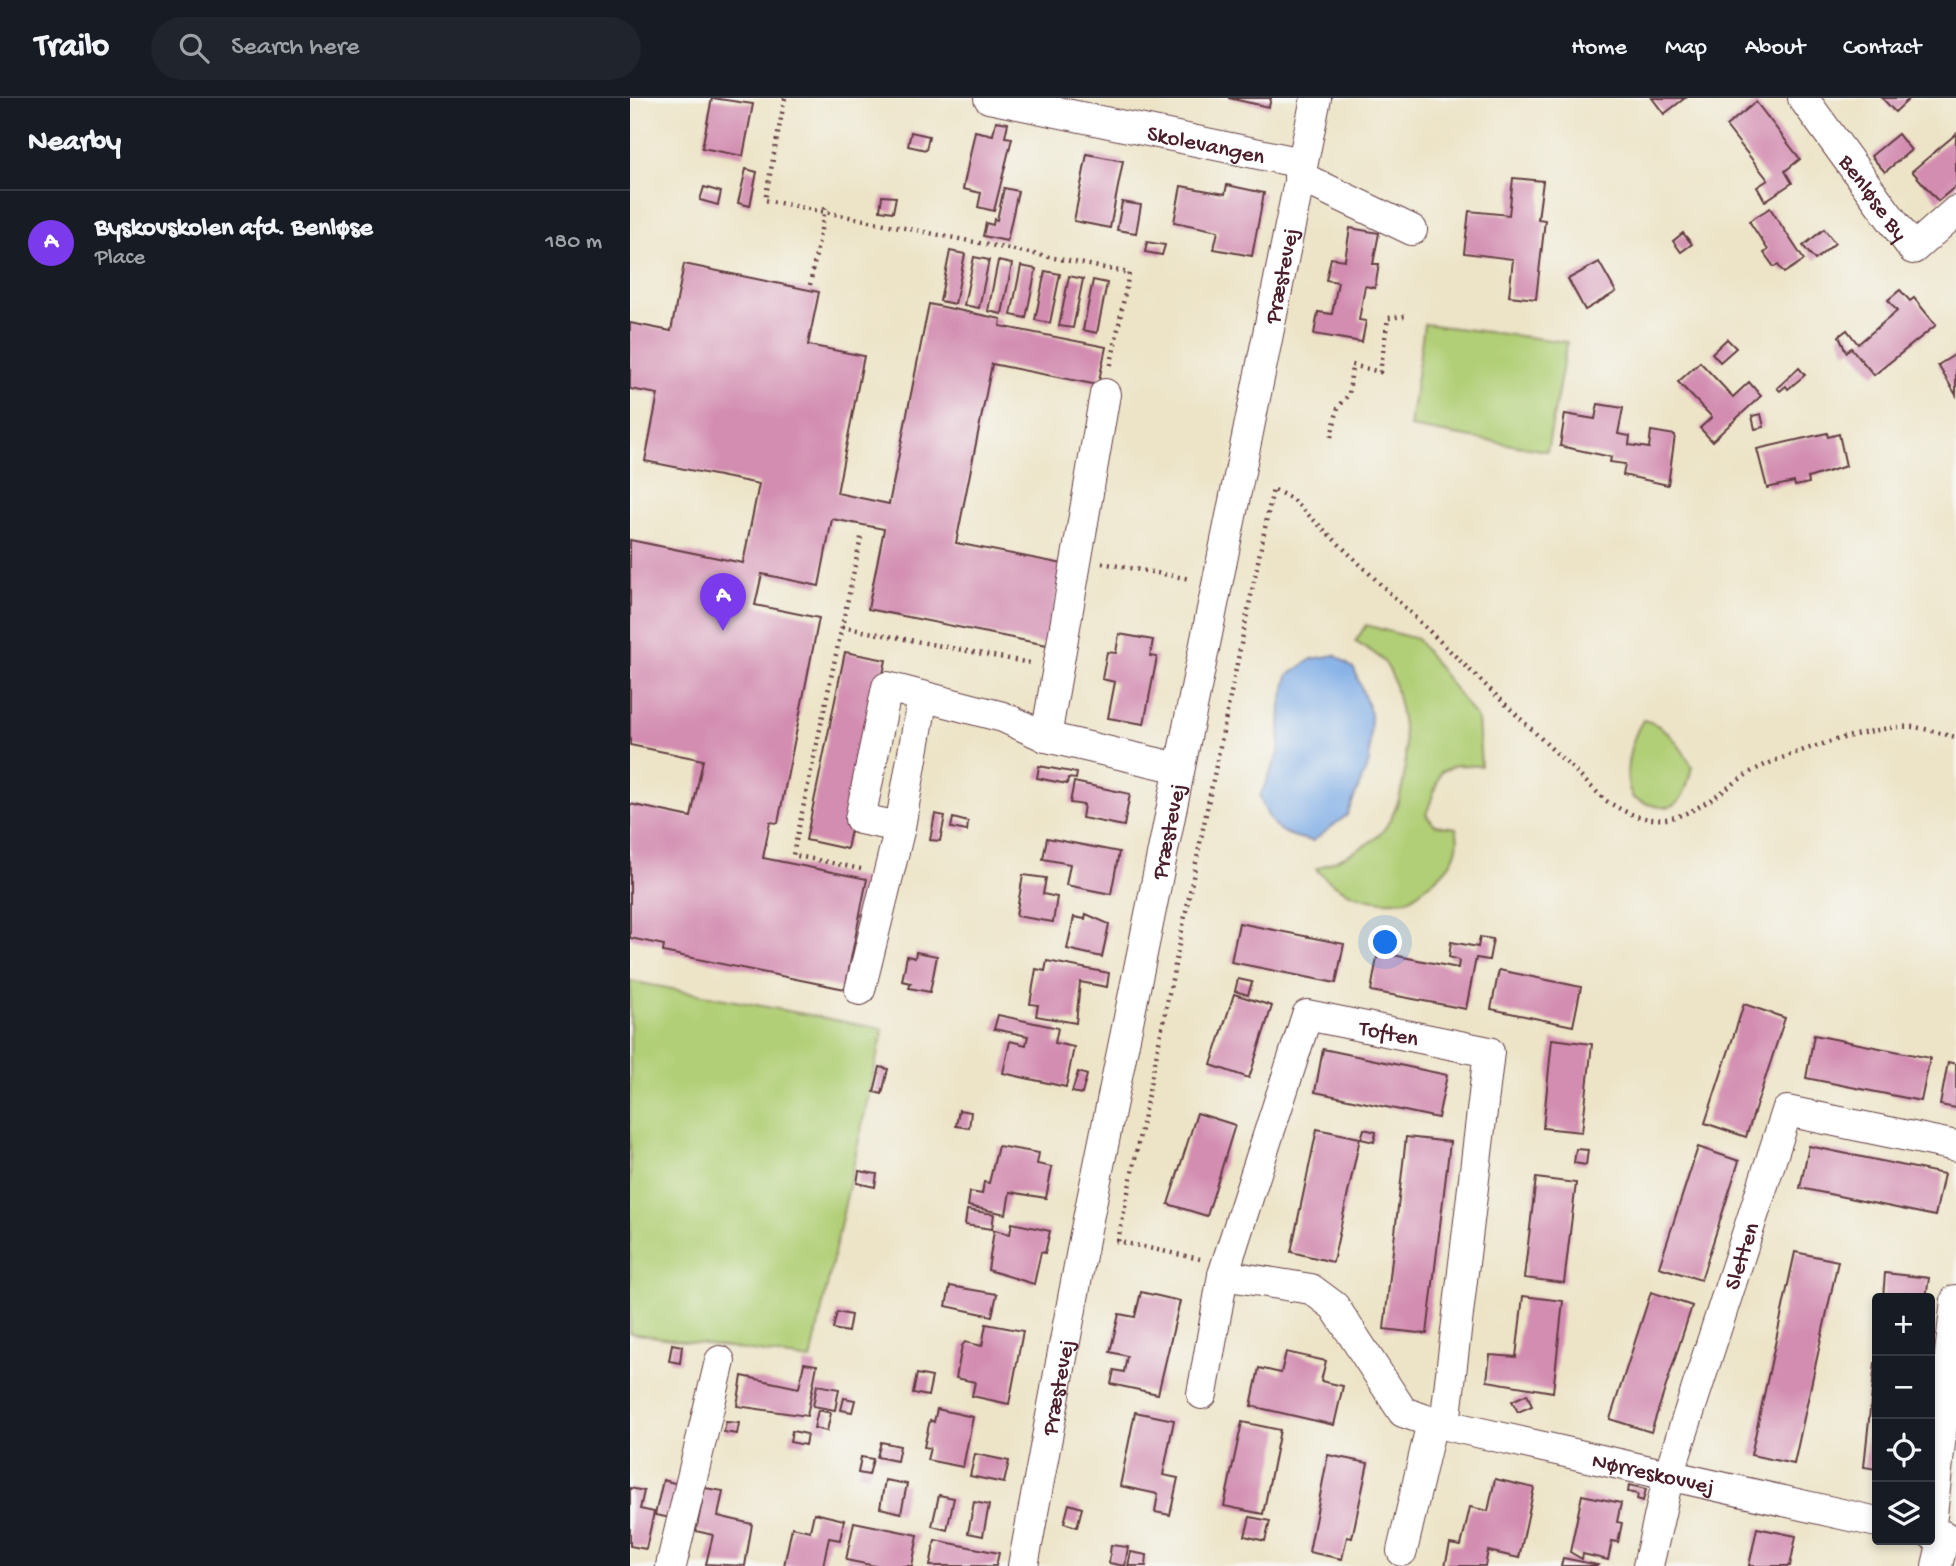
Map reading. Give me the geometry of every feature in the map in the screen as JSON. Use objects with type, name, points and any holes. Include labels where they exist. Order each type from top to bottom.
[{"type":"street","name":"Skolevangen","points":[[989,98],[1300,170],[1412,230]]},
{"type":"street","name":"Præstevej","points":[[1023,1566],[1085,1234],[1316,98]]},
{"type":"street","name":"Benløse By","points":[[1803,98],[1913,248],[1956,211]]},
{"type":"street","points":[[1046,737],[1079,558],[1105,394]]},
{"type":"street","points":[[900,827],[860,819],[887,687],[1003,717],[1046,737],[1179,768]]},
{"type":"street","points":[[860,990],[890,874],[923,696]]},
{"type":"street","name":"Toften","points":[[1202,1394],[1223,1275],[1307,1015],[1489,1052],[1439,1423]]},
{"type":"street","name":"Sletten","points":[[1648,1566],[1669,1474],[1787,1111],[1956,1146]]},
{"type":"street","name":"Nørreskovvej","points":[[1223,1275],[1311,1289],[1334,1306],[1404,1412],[1439,1423],[1872,1521]]},
{"type":"street","points":[[1937,1566],[1956,1300]]},
{"type":"street","points":[[671,1566],[720,1361]]},
{"type":"street","points":[[1402,1551],[1439,1423]]},
{"type":"path","points":[[785,98],[765,200],[1129,273],[1105,394]]},
{"type":"path","points":[[810,285],[826,204]]},
{"type":"path","points":[[1331,437],[1338,408],[1349,394],[1352,365],[1380,372],[1388,318],[1405,316]]},
{"type":"path","points":[[1118,1241],[1273,489],[1292,499],[1605,800],[1627,814],[1665,818],[1689,812],[1753,771],[1801,750],[1861,735],[1912,727],[1956,737]]},
{"type":"path","points":[[862,533],[793,855],[890,874]]},
{"type":"path","points":[[1079,558],[1253,590]]},
{"type":"path","points":[[842,626],[1059,669]]},
{"type":"path","points":[[1085,1234],[1206,1261],[1223,1275]]},
{"type":"green space","points":[[1424,324],[1567,342],[1547,451],[1410,427]]},
{"type":"green space","points":[[1366,625],[1417,639],[1478,720],[1481,766],[1456,765],[1441,772],[1426,815],[1435,825],[1456,828],[1458,838],[1454,856],[1438,877],[1405,900],[1380,901],[1356,895],[1335,885],[1316,869],[1353,852],[1379,835],[1393,813],[1403,782],[1404,732],[1393,678],[1379,657],[1355,642]]},
{"type":"green space","points":[[1643,720],[1666,731],[1692,766],[1685,791],[1675,804],[1668,807],[1647,804],[1633,798],[1629,789],[1629,759],[1634,738]]},
{"type":"green space","points":[[630,981],[883,1029],[811,1360],[630,1333]]},
{"type":"water","points":[[1335,655],[1354,669],[1371,714],[1369,762],[1347,815],[1313,841],[1278,829],[1268,816],[1260,796],[1279,753],[1281,706],[1288,675],[1312,659]]},
{"type":"building","points":[[712,98],[753,104],[743,156],[702,148]]},
{"type":"building","points":[[1228,98],[1271,98],[1269,107]]},
{"type":"building","points":[[1652,98],[1685,98],[1664,114]]},
{"type":"building","points":[[1882,98],[1910,98],[1895,112]]},
{"type":"building","points":[[1756,102],[1800,159],[1785,171],[1792,183],[1765,201],[1757,187],[1768,180],[1726,126]]},
{"type":"building","points":[[996,121],[1008,123],[1005,137],[1012,138],[994,211],[978,207],[981,193],[963,189],[975,131],[993,135]]},
{"type":"building","points":[[911,132],[929,136],[926,150],[908,146]]},
{"type":"building","points":[[1898,134],[1911,150],[1885,172],[1871,156]]},
{"type":"building","points":[[1956,134],[1956,186],[1938,201],[1912,171]]},
{"type":"building","points":[[1087,154],[1123,161],[1110,228],[1074,221]]},
{"type":"building","points":[[746,169],[757,172],[750,206],[738,203]]},
{"type":"building","points":[[1513,178],[1543,181],[1538,219],[1545,220],[1536,299],[1509,296],[1513,259],[1464,253],[1469,211],[1509,215]]},
{"type":"building","points":[[1227,185],[1264,193],[1252,256],[1214,249],[1218,231],[1174,222],[1181,186],[1225,194]]},
{"type":"building","points":[[704,187],[721,192],[718,205],[700,200]]},
{"type":"building","points":[[1004,188],[1018,191],[1007,241],[983,236],[986,223],[993,225],[994,219],[997,220]]},
{"type":"building","points":[[882,196],[896,197],[893,212],[880,210]]},
{"type":"building","points":[[1122,202],[1141,205],[1136,233],[1117,230]]},
{"type":"building","points":[[1770,208],[1804,260],[1784,273],[1778,265],[1774,267],[1764,253],[1768,250],[1749,221]]},
{"type":"building","points":[[1350,228],[1379,233],[1373,264],[1379,264],[1375,288],[1365,286],[1359,320],[1366,321],[1362,342],[1314,334],[1318,312],[1332,314],[1338,282],[1326,280],[1331,258],[1345,260]]},
{"type":"building","points":[[1824,229],[1835,243],[1815,260],[1803,246]]},
{"type":"building","points":[[1683,233],[1692,244],[1681,252],[1673,241]]},
{"type":"building","points":[[1147,242],[1165,245],[1162,255],[1145,252]]},
{"type":"building","points":[[950,251],[965,254],[955,304],[940,301]]},
{"type":"building","points":[[974,257],[989,260],[979,308],[964,305]]},
{"type":"building","points":[[998,261],[1012,264],[1002,314],[988,311]]},
{"type":"building","points":[[1599,262],[1616,292],[1585,310],[1568,279]]},
{"type":"building","points":[[684,264],[819,292],[808,345],[864,356],[837,493],[889,504],[929,304],[1001,319],[1000,326],[1106,347],[1098,385],[992,364],[956,543],[1063,564],[1047,645],[868,609],[884,529],[832,519],[819,586],[762,574],[755,605],[819,618],[778,823],[770,822],[763,858],[867,879],[845,989],[663,952],[664,945],[630,938],[630,804],[691,817],[703,760],[630,745],[630,540],[743,563],[759,484],[645,461],[658,394],[630,389],[630,323],[671,331]]},
{"type":"building","points":[[1021,266],[1036,269],[1026,318],[1011,315]]},
{"type":"building","points":[[1045,271],[1060,274],[1050,323],[1035,320]]},
{"type":"building","points":[[1069,276],[1083,279],[1073,328],[1059,326]]},
{"type":"building","points":[[1093,280],[1107,283],[1097,333],[1083,330]]},
{"type":"building","points":[[1900,290],[1910,301],[1914,298],[1936,325],[1874,375],[1851,348],[1846,352],[1839,336],[1847,330],[1858,344],[1897,311],[1888,300]]},
{"type":"building","points":[[1727,339],[1736,348],[1720,362],[1712,353]]},
{"type":"building","points":[[1956,354],[1956,395],[1938,365]]},
{"type":"building","points":[[1700,362],[1733,397],[1749,382],[1761,396],[1712,441],[1700,428],[1712,417],[1678,382]]},
{"type":"building","points":[[1799,368],[1805,375],[1788,389],[1786,386],[1780,391],[1777,388]]},
{"type":"building","points":[[1598,404],[1623,408],[1618,434],[1630,436],[1629,445],[1649,448],[1651,431],[1675,435],[1668,485],[1623,475],[1625,464],[1610,462],[1611,457],[1560,446],[1565,414],[1595,419]]},
{"type":"building","points":[[1761,414],[1764,427],[1755,429],[1752,416]]},
{"type":"building","points":[[1827,433],[1828,437],[1839,434],[1846,466],[1808,478],[1809,483],[1795,486],[1794,482],[1767,488],[1757,449]]},
{"type":"building","points":[[1119,634],[1153,640],[1150,656],[1157,657],[1144,724],[1108,718],[1115,682],[1102,679],[1107,652],[1116,653]]},
{"type":"building","points":[[845,652],[886,660],[847,849],[806,840]]},
{"type":"building","points":[[1039,766],[1077,773],[1076,779],[1068,778],[1067,784],[1037,778]]},
{"type":"building","points":[[1074,782],[1130,794],[1124,826],[1082,818],[1084,805],[1070,803]]},
{"type":"building","points":[[935,814],[945,816],[940,841],[930,840]]},
{"type":"building","points":[[953,818],[968,822],[967,831],[951,828]]},
{"type":"building","points":[[1047,838],[1119,852],[1111,894],[1066,885],[1070,864],[1043,859]]},
{"type":"building","points":[[1023,875],[1046,878],[1043,894],[1057,897],[1053,922],[1016,916]]},
{"type":"building","points":[[1086,914],[1109,924],[1102,957],[1067,949],[1074,917],[1085,919]]},
{"type":"building","points":[[1239,923],[1344,944],[1336,983],[1231,962]]},
{"type":"building","points":[[1480,937],[1493,939],[1489,960],[1476,958],[1466,1009],[1371,991],[1378,952],[1458,968],[1459,960],[1449,957],[1451,942],[1478,947]]},
{"type":"building","points":[[916,952],[937,956],[930,992],[909,988],[911,983],[902,981],[907,956],[915,958]]},
{"type":"building","points":[[1047,961],[1109,973],[1107,987],[1080,982],[1076,1023],[1036,1016],[1038,1005],[1030,1004],[1036,969],[1045,971]]},
{"type":"building","points":[[1499,970],[1581,987],[1573,1026],[1491,1009]]},
{"type":"building","points":[[1238,979],[1252,982],[1248,995],[1235,991]]},
{"type":"building","points":[[1234,994],[1272,1006],[1249,1078],[1211,1065]]},
{"type":"building","points":[[1744,1004],[1785,1018],[1746,1137],[1705,1123]]},
{"type":"building","points":[[998,1015],[1058,1028],[1055,1043],[1074,1047],[1066,1087],[1003,1073],[1010,1041],[1026,1045],[1028,1036],[994,1029]]},
{"type":"building","points":[[1814,1035],[1930,1058],[1921,1101],[1806,1078]]},
{"type":"building","points":[[1552,1039],[1592,1044],[1582,1132],[1543,1128]]},
{"type":"building","points":[[1323,1049],[1447,1075],[1438,1118],[1315,1092]]},
{"type":"building","points":[[1948,1062],[1956,1064],[1956,1108],[1940,1105]]},
{"type":"building","points":[[880,1067],[888,1069],[882,1094],[874,1092]]},
{"type":"building","points":[[1078,1072],[1087,1075],[1082,1094],[1072,1092]]},
{"type":"building","points":[[959,1110],[971,1112],[969,1128],[956,1126]]},
{"type":"building","points":[[1197,1113],[1235,1125],[1207,1216],[1168,1204]]},
{"type":"building","points":[[1317,1129],[1360,1138],[1333,1262],[1291,1252]]},
{"type":"building","points":[[1364,1129],[1376,1132],[1374,1142],[1361,1139]]},
{"type":"building","points":[[1406,1137],[1450,1142],[1427,1334],[1384,1329]]},
{"type":"building","points":[[998,1146],[1039,1153],[1037,1164],[1052,1167],[1046,1198],[1010,1192],[1006,1214],[968,1206],[970,1192],[982,1194],[984,1182],[989,1183]]},
{"type":"building","points":[[1809,1146],[1944,1174],[1935,1216],[1800,1188]]},
{"type":"building","points":[[1698,1147],[1739,1161],[1701,1280],[1659,1267]]},
{"type":"building","points":[[1576,1149],[1588,1150],[1586,1165],[1574,1163]]},
{"type":"building","points":[[859,1171],[877,1174],[875,1187],[857,1183]]},
{"type":"building","points":[[1536,1178],[1576,1183],[1564,1283],[1524,1278]]},
{"type":"building","points":[[967,1210],[994,1214],[992,1229],[965,1225]]},
{"type":"building","points":[[1012,1223],[1050,1231],[1045,1253],[1041,1252],[1034,1284],[988,1270],[994,1230],[1010,1234]]},
{"type":"building","points":[[1795,1252],[1838,1261],[1794,1464],[1751,1455]]},
{"type":"building","points":[[1885,1273],[1929,1278],[1927,1293],[1883,1293]]},
{"type":"building","points":[[950,1286],[997,1294],[992,1316],[946,1306]]},
{"type":"building","points":[[1141,1292],[1180,1301],[1158,1394],[1111,1384],[1114,1370],[1124,1372],[1127,1356],[1110,1352],[1119,1314],[1135,1317]]},
{"type":"building","points":[[1651,1292],[1692,1306],[1651,1432],[1610,1419]]},
{"type":"building","points":[[1523,1296],[1563,1301],[1553,1392],[1487,1381],[1490,1355],[1516,1357]]},
{"type":"building","points":[[837,1312],[851,1315],[848,1332],[833,1329]]},
{"type":"building","points":[[986,1324],[1023,1331],[1009,1404],[972,1396],[975,1382],[956,1378],[962,1346],[965,1342],[982,1346]]},
{"type":"building","points":[[672,1344],[682,1346],[680,1363],[669,1361]]},
{"type":"building","points":[[1286,1352],[1326,1361],[1321,1381],[1343,1386],[1334,1425],[1251,1406],[1259,1368],[1281,1373]]},
{"type":"building","points":[[804,1363],[817,1365],[807,1416],[737,1406],[742,1376],[799,1388]]},
{"type":"building","points":[[917,1374],[932,1377],[928,1396],[913,1393]]},
{"type":"building","points":[[817,1385],[839,1389],[835,1410],[813,1406]]},
{"type":"building","points":[[1872,1391],[1872,1468],[1864,1467]]},
{"type":"building","points":[[1527,1394],[1532,1406],[1518,1412],[1512,1401]]},
{"type":"building","points":[[844,1398],[855,1400],[852,1412],[841,1410]]},
{"type":"building","points":[[937,1409],[973,1417],[963,1467],[927,1460],[930,1448],[924,1447],[930,1420],[934,1422]]},
{"type":"building","points":[[818,1410],[831,1413],[827,1431],[814,1428]]},
{"type":"building","points":[[1135,1412],[1174,1420],[1163,1475],[1178,1478],[1170,1515],[1155,1512],[1158,1494],[1120,1486]]},
{"type":"building","points":[[726,1422],[739,1423],[737,1434],[724,1432]]},
{"type":"building","points":[[1242,1422],[1280,1430],[1263,1514],[1224,1506]]},
{"type":"building","points":[[792,1431],[807,1434],[805,1445],[790,1442]]},
{"type":"building","points":[[881,1442],[900,1446],[897,1461],[877,1457]]},
{"type":"building","points":[[975,1454],[1009,1461],[1004,1483],[970,1476]]},
{"type":"building","points":[[1328,1455],[1368,1463],[1352,1538],[1347,1537],[1342,1559],[1309,1552]]},
{"type":"building","points":[[861,1457],[873,1459],[869,1475],[858,1473]]},
{"type":"building","points":[[1495,1479],[1534,1488],[1519,1558],[1488,1551],[1485,1566],[1445,1566],[1450,1544],[1461,1546],[1470,1507],[1488,1511]]},
{"type":"building","points":[[663,1480],[678,1484],[671,1518],[655,1515]]},
{"type":"building","points":[[885,1480],[907,1484],[901,1513],[880,1508]]},
{"type":"building","points":[[1629,1485],[1646,1489],[1643,1501],[1637,1499],[1638,1494],[1628,1492]]},
{"type":"building","points":[[630,1488],[644,1491],[640,1509],[654,1512],[646,1549],[630,1546]]},
{"type":"building","points":[[705,1488],[723,1491],[718,1516],[752,1524],[745,1566],[706,1564],[713,1535],[696,1531]]},
{"type":"building","points":[[939,1495],[954,1498],[947,1530],[932,1526]]},
{"type":"building","points":[[1582,1495],[1621,1503],[1617,1522],[1622,1523],[1618,1542],[1612,1541],[1608,1560],[1583,1554],[1582,1559],[1570,1552]]},
{"type":"building","points":[[974,1502],[989,1505],[983,1536],[968,1533]]},
{"type":"building","points":[[1069,1504],[1082,1508],[1077,1527],[1064,1523]]},
{"type":"building","points":[[814,1513],[844,1520],[840,1540],[829,1538],[823,1566],[784,1566],[792,1527],[810,1531]]},
{"type":"building","points":[[1250,1517],[1270,1521],[1265,1541],[1245,1536]]},
{"type":"building","points":[[854,1522],[918,1535],[912,1566],[875,1566],[846,1560]]},
{"type":"building","points":[[1757,1528],[1796,1536],[1790,1566],[1749,1566]]},
{"type":"building","points":[[935,1540],[999,1553],[996,1566],[930,1566]]},
{"type":"building","points":[[1111,1545],[1128,1547],[1125,1566],[1109,1563]]},
{"type":"building","points":[[1131,1552],[1147,1555],[1146,1566],[1128,1566]]},
{"type":"building","points":[[1563,1558],[1598,1565],[1561,1566]]},
{"type":"place","name":"Byskovskolen afd. Benløse","points":[[723,631]]}]
